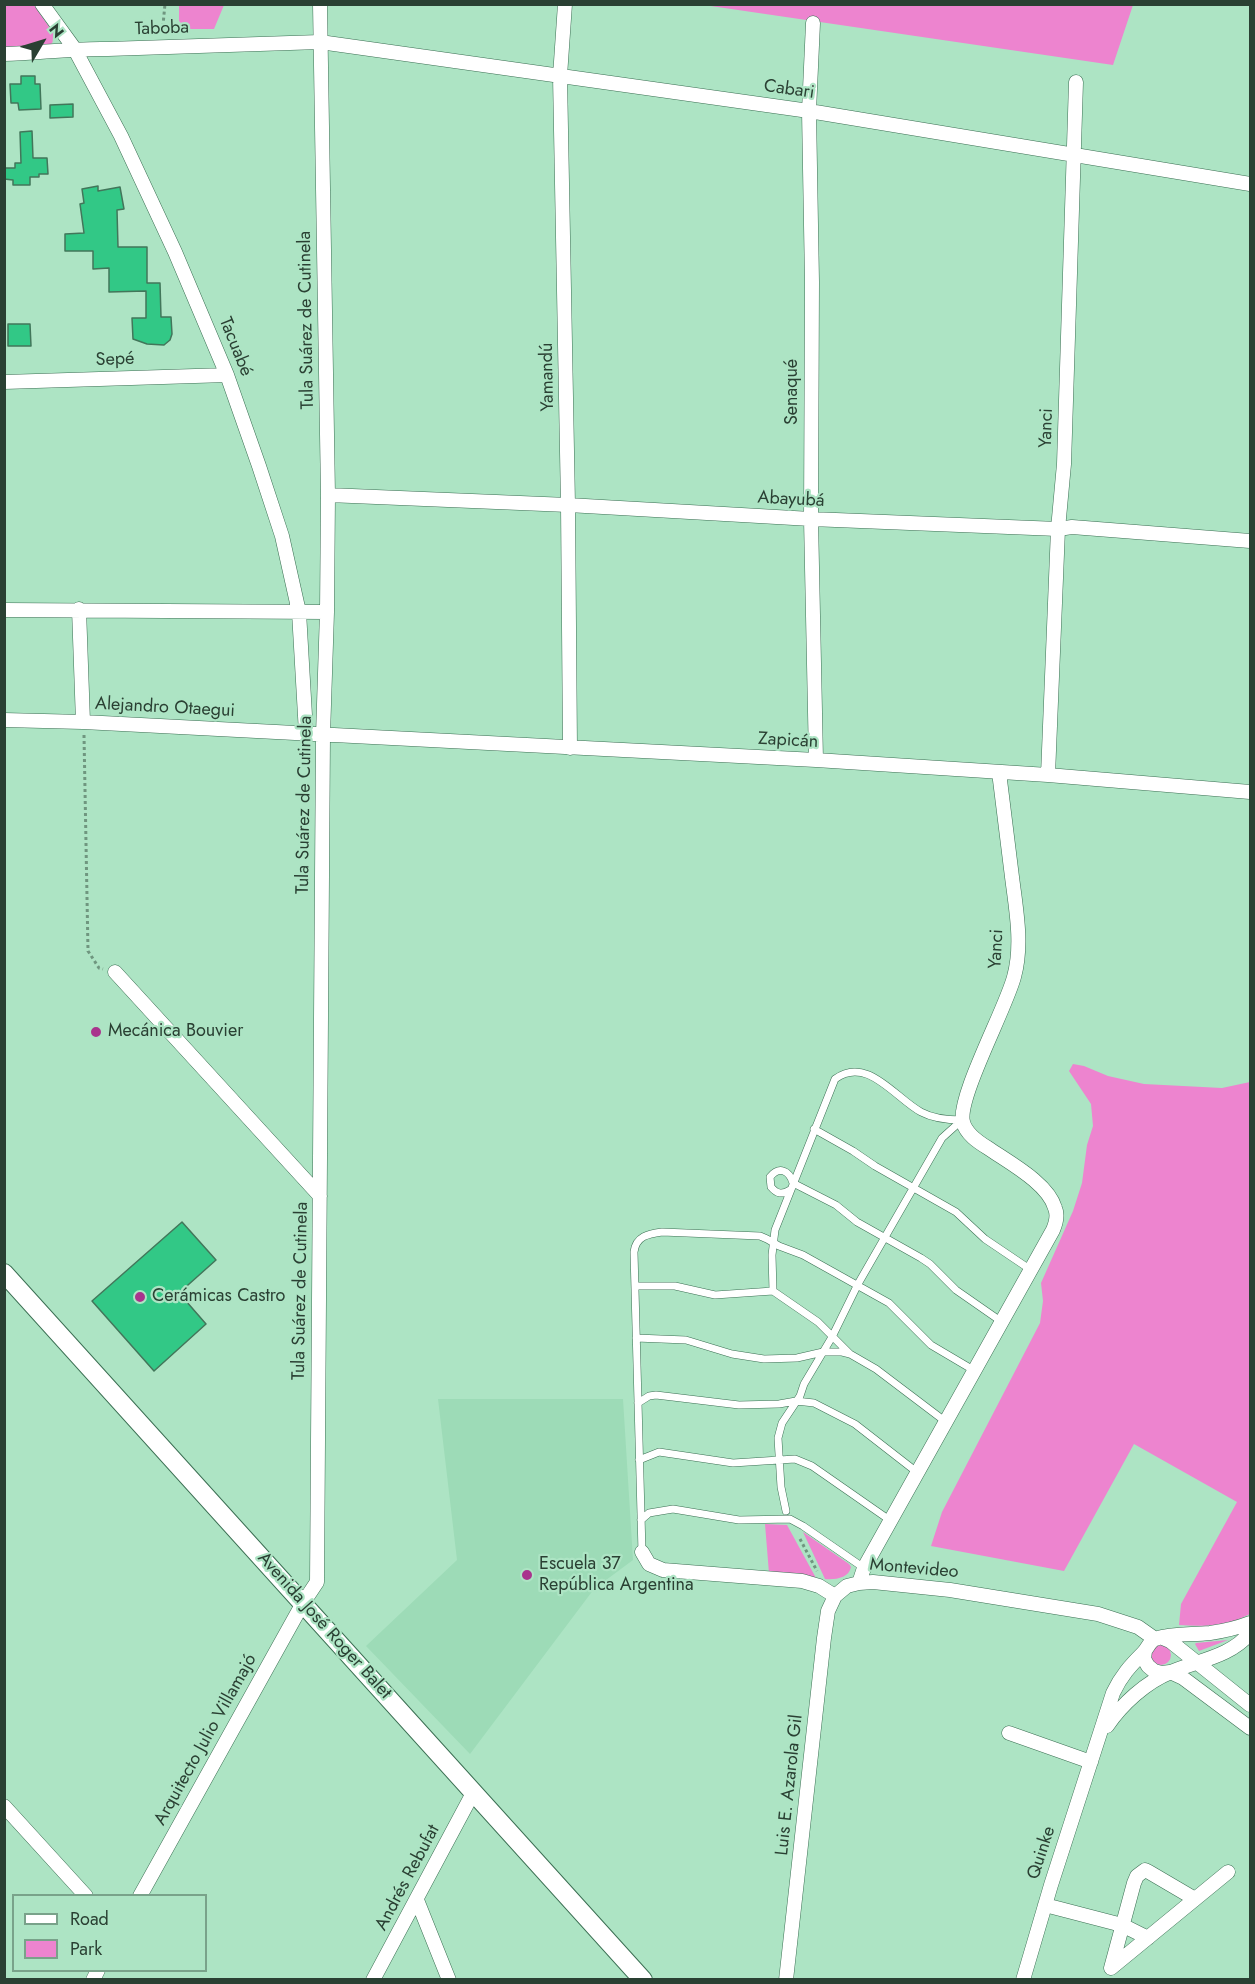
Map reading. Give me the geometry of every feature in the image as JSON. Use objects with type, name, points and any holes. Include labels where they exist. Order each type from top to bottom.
[{"type":"street","name":"Tacuabé","points":[[42,4],[74,48],[121,136],[150,197],[227,375],[260,466],[282,536],[298,612],[306,733]]},
{"type":"street","name":"Tula Suárez de Cutinela","points":[[303,1603],[316,1582],[323,735],[327,612],[328,495],[321,4]]},
{"type":"street","name":"Yamandú","points":[[565,4],[560,76],[570,748]]},
{"type":"street","name":"Senaqué","points":[[813,23],[809,111],[812,282],[811,519],[816,760]]},
{"type":"street","name":"Taboba","points":[[4,54],[51,52],[74,48],[320,42]]},
{"type":"street","name":"Cabari","points":[[320,42],[809,111],[1251,184]]},
{"type":"street","name":"Yanci","points":[[1048,775],[1058,530],[1065,464],[1076,82]]},
{"type":"street","name":"Sepé","points":[[4,382],[227,375]]},
{"type":"street","name":"Abayubá","points":[[328,495],[1058,530],[1072,527],[1251,541]]},
{"type":"street","points":[[79,609],[83,722]]},
{"type":"street","points":[[4,610],[327,612]]},
{"type":"street","name":"Alejandro Otaegui","points":[[4,720],[323,735]]},
{"type":"street","name":"Zapicán","points":[[323,735],[816,760],[1048,775],[1251,792]]},
{"type":"street","name":"Yanci","points":[[962,1120],[966,1096],[1007,1000],[1015,975],[1019,948],[999,772]]},
{"type":"street","points":[[115,972],[320,1196]]},
{"type":"street","points":[[859,1583],[864,1568],[1031,1270],[1056,1220],[1056,1209],[1052,1200],[1035,1181],[972,1137],[962,1120]]},
{"type":"street","name":"Avenida José Roger Balet","points":[[4,1273],[643,1980]]},
{"type":"street","points":[[642,1552],[649,1564],[663,1570],[802,1581],[819,1586],[835,1596]]},
{"type":"street","name":"Montevideo","points":[[835,1596],[847,1586],[873,1582],[950,1590],[1060,1606],[1124,1621],[1159,1639]]},
{"type":"street","name":"Luis E. Azarola Gil","points":[[786,1980],[824,1638],[828,1611],[835,1596]]},
{"type":"street","name":"Arquitecto Julio Villamajó","points":[[141,1894],[303,1603]]},
{"type":"street","points":[[1159,1639],[1179,1633],[1208,1633],[1226,1630],[1251,1623]]},
{"type":"street","name":"Quinke","points":[[1099,1738],[1116,1713],[1143,1689],[1170,1672],[1220,1656],[1251,1633]]},
{"type":"street","points":[[1159,1639],[1170,1641],[1251,1705]]},
{"type":"street","name":"Quinke","points":[[1023,1980],[1113,1693],[1120,1678],[1134,1661],[1149,1644],[1159,1639]]},
{"type":"street","points":[[1170,1672],[1177,1663],[1176,1646]]},
{"type":"street","points":[[1145,1651],[1144,1659],[1154,1671],[1170,1672],[1193,1685],[1251,1728]]},
{"type":"street","points":[[1009,1733],[1091,1762]]},
{"type":"street","name":"Andrés Rebufat","points":[[373,1980],[473,1793]]},
{"type":"street","points":[[4,1806],[84,1894]]},
{"type":"street","points":[[1195,1899],[1145,1870],[1137,1876],[1111,1968],[1228,1872]]},
{"type":"street","points":[[417,1900],[449,1980]]},
{"type":"street","points":[[1045,1905],[1122,1925],[1148,1938]]},
{"type":"lane","points":[[773,1292],[775,1230],[836,1079],[850,1071],[868,1074],[923,1113],[934,1118],[962,1120]]},
{"type":"lane","points":[[786,1511],[779,1459],[779,1430],[913,1187],[942,1138],[962,1120]]},
{"type":"lane","points":[[814,1129],[956,1212],[985,1239],[1031,1270]]},
{"type":"lane","points":[[791,1186],[836,1205],[857,1222],[930,1264],[956,1290],[1002,1322]]},
{"type":"lane","points":[[642,1552],[635,1246],[637,1241],[646,1235],[662,1232],[760,1236],[803,1255],[858,1284],[896,1309],[931,1345],[975,1371]]},
{"type":"lane","points":[[635,1286],[675,1286],[715,1295],[773,1292],[818,1322],[850,1354],[876,1369],[946,1422]]},
{"type":"lane","points":[[636,1338],[686,1340],[724,1352],[764,1359],[797,1358],[833,1350],[850,1354]]},
{"type":"lane","points":[[638,1403],[649,1396],[656,1395],[740,1405],[796,1401],[814,1403],[855,1424],[918,1473]]},
{"type":"lane","points":[[639,1460],[659,1452],[685,1454],[723,1462],[795,1459],[812,1466],[891,1521]]},
{"type":"lane","points":[[641,1520],[649,1514],[673,1509],[739,1521],[790,1520],[803,1526],[864,1568]]},
{"type":"path","points":[[147,48],[161,32],[165,4]]},
{"type":"path","points":[[83,722],[88,951],[99,968],[115,972]]},
{"type":"path","points":[[790,1520],[820,1578],[835,1596]]},
{"type":"shaded area","name":"Escuela 37 República Argentina","points":[[438,1399],[623,1399],[633,1560],[594,1589],[470,1754],[366,1646],[457,1560]]},
{"type":"green space","points":[[179,4],[224,5],[214,29],[187,29],[179,21]]},
{"type":"green space","points":[[4,5],[34,5],[54,34],[53,42],[50,45],[5,49]]},
{"type":"green space","points":[[704,5],[1133,5],[1113,65]]},
{"type":"green space","points":[[1073,1064],[1108,1076],[1144,1084],[1222,1088],[1250,1082],[1250,1614],[1233,1621],[1207,1626],[1179,1625],[1181,1604],[1237,1502],[1134,1444],[1064,1571],[931,1546],[942,1512],[1040,1323],[1043,1301],[1041,1283],[1073,1211],[1082,1183],[1087,1145],[1093,1126],[1091,1104],[1069,1071]]},
{"type":"green space","points":[[765,1524],[787,1525],[816,1578],[769,1573]]},
{"type":"green space","points":[[803,1532],[849,1564],[851,1567],[848,1574],[837,1579],[825,1579]]},
{"type":"green space","points":[[1228,1640],[1199,1651],[1195,1644],[1196,1643]]},
{"type":"green space","points":[[1161,1645],[1168,1648],[1171,1655],[1168,1662],[1161,1665],[1154,1662],[1151,1655],[1154,1648]]},
{"type":"building","points":[[21,76],[35,76],[35,84],[40,84],[41,109],[19,110],[18,103],[11,103],[10,84],[21,84]]},
{"type":"building","points":[[73,104],[73,117],[50,118],[50,105]]},
{"type":"building","points":[[32,131],[33,158],[47,158],[48,174],[30,177],[30,185],[13,185],[13,180],[4,179],[4,168],[15,168],[15,163],[21,163],[20,132]]},
{"type":"building","points":[[98,186],[98,191],[120,187],[124,209],[117,210],[118,247],[147,247],[147,283],[160,283],[161,317],[171,317],[172,334],[170,340],[164,345],[147,344],[133,339],[132,318],[146,318],[146,291],[109,292],[109,268],[93,269],[93,251],[65,251],[65,234],[84,233],[80,204],[84,203],[82,189]]},
{"type":"building","points":[[8,324],[30,324],[31,346],[8,346]]},
{"type":"building","name":"Cerámicas Castro","points":[[182,1222],[216,1260],[179,1293],[206,1324],[154,1371],[92,1301]]},
{"type":"place","name":"Mecánica Bouvier","points":[[96,1032]]},
{"type":"place","name":"Cerámicas Castro","points":[[140,1297]]},
{"type":"place","name":"Escuela 37 República Argentina","points":[[527,1575]]}]
